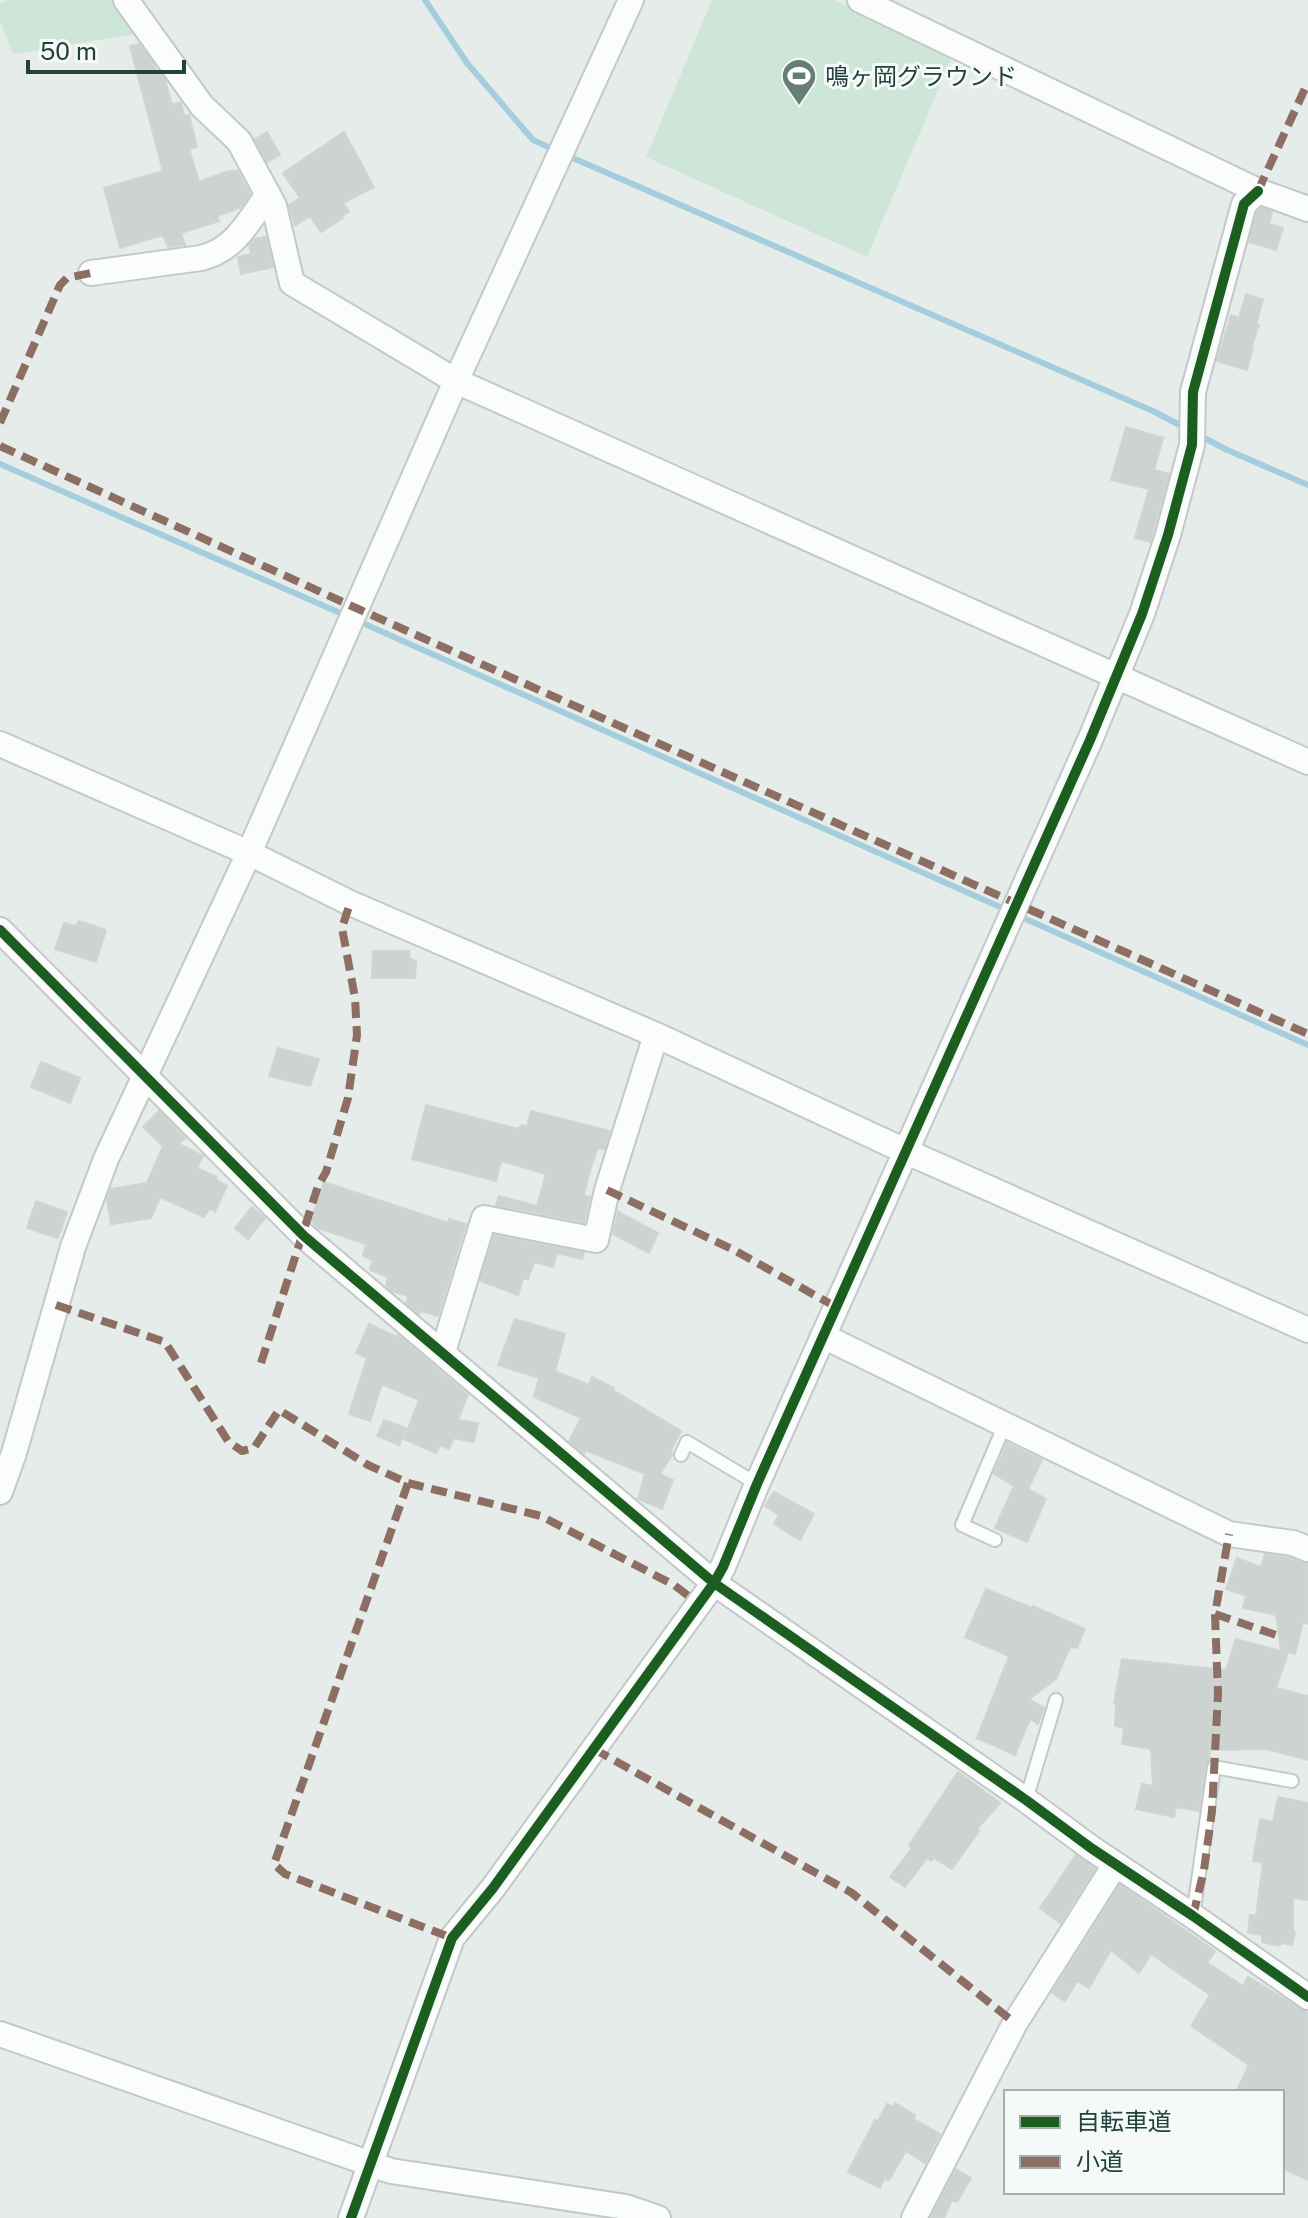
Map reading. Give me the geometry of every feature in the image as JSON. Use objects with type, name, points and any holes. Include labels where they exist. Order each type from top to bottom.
[{"type":"street","points":[[126,0],[202,106],[239,141],[274,206],[292,283],[456,381],[1308,762]]},
{"type":"street","points":[[0,1492],[7,1451],[73,1247],[106,1159],[249,853],[456,381],[631,0]]},
{"type":"street","points":[[860,0],[1258,191],[1308,209]]},
{"type":"street","points":[[351,2218],[452,1938],[493,1888],[723,1567],[1142,614],[1168,535],[1192,445],[1193,392],[1244,204],[1258,191]]},
{"type":"street","points":[[91,273],[217,254],[238,237],[268,194]]},
{"type":"street","points":[[0,744],[249,853],[350,903],[656,1035],[905,1151],[1308,1330]]},
{"type":"street","points":[[0,930],[304,1236],[714,1583],[1308,1997]]},
{"type":"street","points":[[443,1352],[484,1218],[596,1240],[607,1190],[656,1035]]},
{"type":"street","points":[[823,1336],[1229,1534],[1293,1543],[1308,1549]]},
{"type":"street","points":[[914,2218],[1015,2023],[1115,1865]]},
{"type":"street","points":[[0,2034],[391,2171],[626,2207],[658,2218]]},
{"type":"lane","points":[[995,1540],[962,1525],[1005,1424]]},
{"type":"lane","points":[[681,1455],[687,1442],[757,1484]]},
{"type":"lane","points":[[1026,1800],[1056,1700]]},
{"type":"lane","points":[[1193,1916],[1214,1767],[1292,1781]]},
{"type":"green space","points":[[10,0],[117,0],[141,33],[13,54],[0,21],[0,3]]},
{"type":"green space","name":"鳴ヶ岡グラウンド","points":[[712,0],[835,0],[952,57],[867,257],[646,157]]},
{"type":"building","points":[[139,44],[165,80],[172,105],[181,102],[184,116],[189,115],[197,147],[189,149],[199,182],[228,171],[238,171],[250,194],[240,208],[217,216],[219,221],[181,233],[185,245],[168,247],[163,235],[120,248],[104,188],[163,171],[130,46]]},
{"type":"building","points":[[267,132],[280,155],[267,162],[255,139]]},
{"type":"building","points":[[344,132],[374,187],[343,203],[349,212],[321,232],[310,216],[295,226],[289,205],[300,198],[283,173]]},
{"type":"building","points":[[1262,208],[1272,212],[1269,224],[1283,228],[1276,250],[1249,242],[1257,212]]},
{"type":"building","points":[[266,237],[273,267],[241,274],[238,257],[251,254],[249,246],[255,239]]},
{"type":"building","points":[[1246,294],[1263,300],[1247,370],[1217,361],[1231,315],[1239,318]]},
{"type":"building","points":[[1126,427],[1163,438],[1154,470],[1169,474],[1150,542],[1135,538],[1149,489],[1111,480]]},
{"type":"building","points":[[79,921],[106,930],[96,962],[55,949],[64,923],[76,926]]},
{"type":"building","points":[[373,951],[409,951],[410,959],[416,961],[415,978],[372,978]]},
{"type":"building","points":[[278,1048],[319,1059],[310,1086],[269,1076]]},
{"type":"building","points":[[41,1062],[80,1078],[70,1103],[31,1087]]},
{"type":"building","points":[[426,1105],[519,1129],[521,1125],[527,1126],[531,1111],[610,1131],[604,1149],[598,1148],[591,1167],[584,1195],[590,1197],[584,1222],[496,1205],[499,1196],[537,1206],[546,1174],[501,1161],[496,1181],[412,1159]]},
{"type":"building","points":[[159,1111],[185,1138],[179,1144],[203,1156],[197,1168],[217,1177],[216,1180],[227,1186],[215,1212],[210,1208],[204,1217],[160,1197],[151,1218],[111,1224],[107,1199],[111,1189],[147,1183],[163,1146],[143,1127]]},
{"type":"building","points":[[324,1182],[448,1223],[449,1219],[466,1224],[438,1316],[421,1311],[419,1314],[406,1303],[408,1296],[392,1291],[386,1285],[388,1277],[370,1270],[373,1260],[363,1256],[366,1244],[318,1228],[311,1221]]},
{"type":"building","points":[[36,1201],[67,1212],[58,1238],[27,1228]]},
{"type":"building","points":[[252,1207],[265,1218],[248,1239],[235,1228]]},
{"type":"building","points":[[618,1212],[658,1233],[649,1253],[613,1234]]},
{"type":"building","points":[[494,1235],[584,1253],[582,1259],[557,1253],[553,1267],[534,1262],[528,1279],[523,1279],[518,1295],[480,1281]]},
{"type":"building","points":[[515,1319],[565,1334],[555,1371],[589,1385],[592,1377],[681,1431],[671,1450],[672,1455],[660,1474],[673,1480],[662,1509],[638,1499],[645,1474],[585,1450],[584,1453],[569,1441],[581,1418],[534,1397],[539,1378],[498,1365]]},
{"type":"building","points":[[369,1324],[398,1335],[468,1395],[458,1420],[478,1423],[474,1442],[454,1438],[449,1449],[440,1445],[436,1453],[404,1439],[419,1400],[382,1384],[370,1421],[349,1414],[367,1358],[356,1353]]},
{"type":"building","points":[[384,1420],[406,1428],[399,1445],[377,1436]]},
{"type":"building","points":[[1007,1443],[1042,1460],[1028,1489],[1046,1499],[1027,1542],[995,1528],[1014,1486],[994,1474]]},
{"type":"building","points":[[774,1492],[814,1514],[800,1540],[774,1524],[779,1515],[765,1506]]},
{"type":"building","points":[[1265,1554],[1308,1564],[1308,1624],[1303,1622],[1295,1654],[1281,1650],[1276,1615],[1243,1608],[1246,1596],[1226,1589],[1237,1558],[1261,1567]]},
{"type":"building","points":[[986,1589],[1085,1629],[1077,1648],[1070,1647],[1056,1679],[1029,1699],[1044,1708],[1038,1724],[1030,1719],[1015,1755],[977,1738],[1009,1656],[965,1637]]},
{"type":"building","points":[[1236,1639],[1288,1653],[1276,1688],[1308,1696],[1308,1760],[1266,1749],[1210,1750],[1199,1811],[1176,1807],[1174,1817],[1136,1809],[1142,1784],[1153,1786],[1151,1749],[1122,1744],[1124,1728],[1115,1726],[1114,1703],[1122,1659],[1226,1670]]},
{"type":"building","points":[[958,1772],[1000,1803],[977,1829],[979,1831],[952,1869],[934,1858],[931,1861],[927,1858],[905,1887],[890,1877],[912,1848],[909,1845]]},
{"type":"building","points":[[1278,1797],[1308,1803],[1308,1900],[1293,1898],[1295,1933],[1292,1945],[1282,1943],[1278,1946],[1262,1942],[1262,1935],[1248,1933],[1250,1915],[1256,1916],[1263,1862],[1253,1861],[1260,1819],[1273,1822]]},
{"type":"building","points":[[1076,1855],[1095,1869],[1060,1923],[1040,1908]]},
{"type":"building","points":[[1120,1885],[1215,1951],[1207,1963],[1243,1986],[1248,1977],[1308,2013],[1308,2180],[1284,2169],[1284,2090],[1237,2090],[1249,2065],[1191,2026],[1210,1995],[1151,1954],[1139,1973],[1111,1950],[1089,1988],[1077,1981],[1065,2001],[1052,1993]]},
{"type":"building","points":[[895,2103],[940,2134],[925,2163],[906,2151],[889,2180],[884,2179],[880,2188],[848,2172],[875,2120],[878,2121],[887,2104],[892,2107]]},
{"type":"building","points":[[956,2169],[971,2178],[957,2202],[952,2200],[944,2218],[931,2218]]},
{"type":"waterway","points":[[425,0],[467,63],[533,140],[555,150]]},
{"type":"waterway","points":[[566,155],[1155,412],[1185,428]]},
{"type":"waterway","points":[[1199,435],[1308,485]]},
{"type":"waterway","points":[[0,464],[347,616]]},
{"type":"waterway","points":[[358,621],[1009,911]]},
{"type":"waterway","points":[[1019,916],[1308,1045]]},
{"type":"marked path","points":[[1258,191],[1308,82]]},
{"type":"marked path","points":[[0,423],[60,285],[67,278],[91,273]]},
{"type":"marked path","points":[[0,446],[1308,1034]]},
{"type":"marked path","points":[[261,1363],[348,1098],[357,1035],[355,998],[342,928],[350,903]]},
{"type":"marked path","points":[[607,1190],[734,1250],[836,1307]]},
{"type":"marked path","points":[[56,1305],[165,1342],[228,1441],[242,1451],[254,1448],[279,1410],[368,1465],[408,1483],[274,1864],[285,1874],[452,1938]]},
{"type":"marked path","points":[[408,1483],[541,1516],[674,1585],[699,1604]]},
{"type":"marked path","points":[[1193,1916],[1204,1870],[1212,1811],[1218,1694],[1215,1614],[1229,1534]]},
{"type":"marked path","points":[[1215,1614],[1276,1635]]},
{"type":"marked path","points":[[594,1749],[852,1893],[1015,2023]]},
{"type":"cycle path","points":[[351,2218],[452,1938],[493,1888],[723,1567],[757,1484],[1090,740],[1142,614],[1168,535],[1192,445],[1193,392],[1244,204],[1258,191]]},
{"type":"cycle path","points":[[0,930],[304,1236],[714,1583],[1308,1997]]},
{"type":"place","name":"鳴ヶ岡グラウンド","points":[[799,107]]}]
